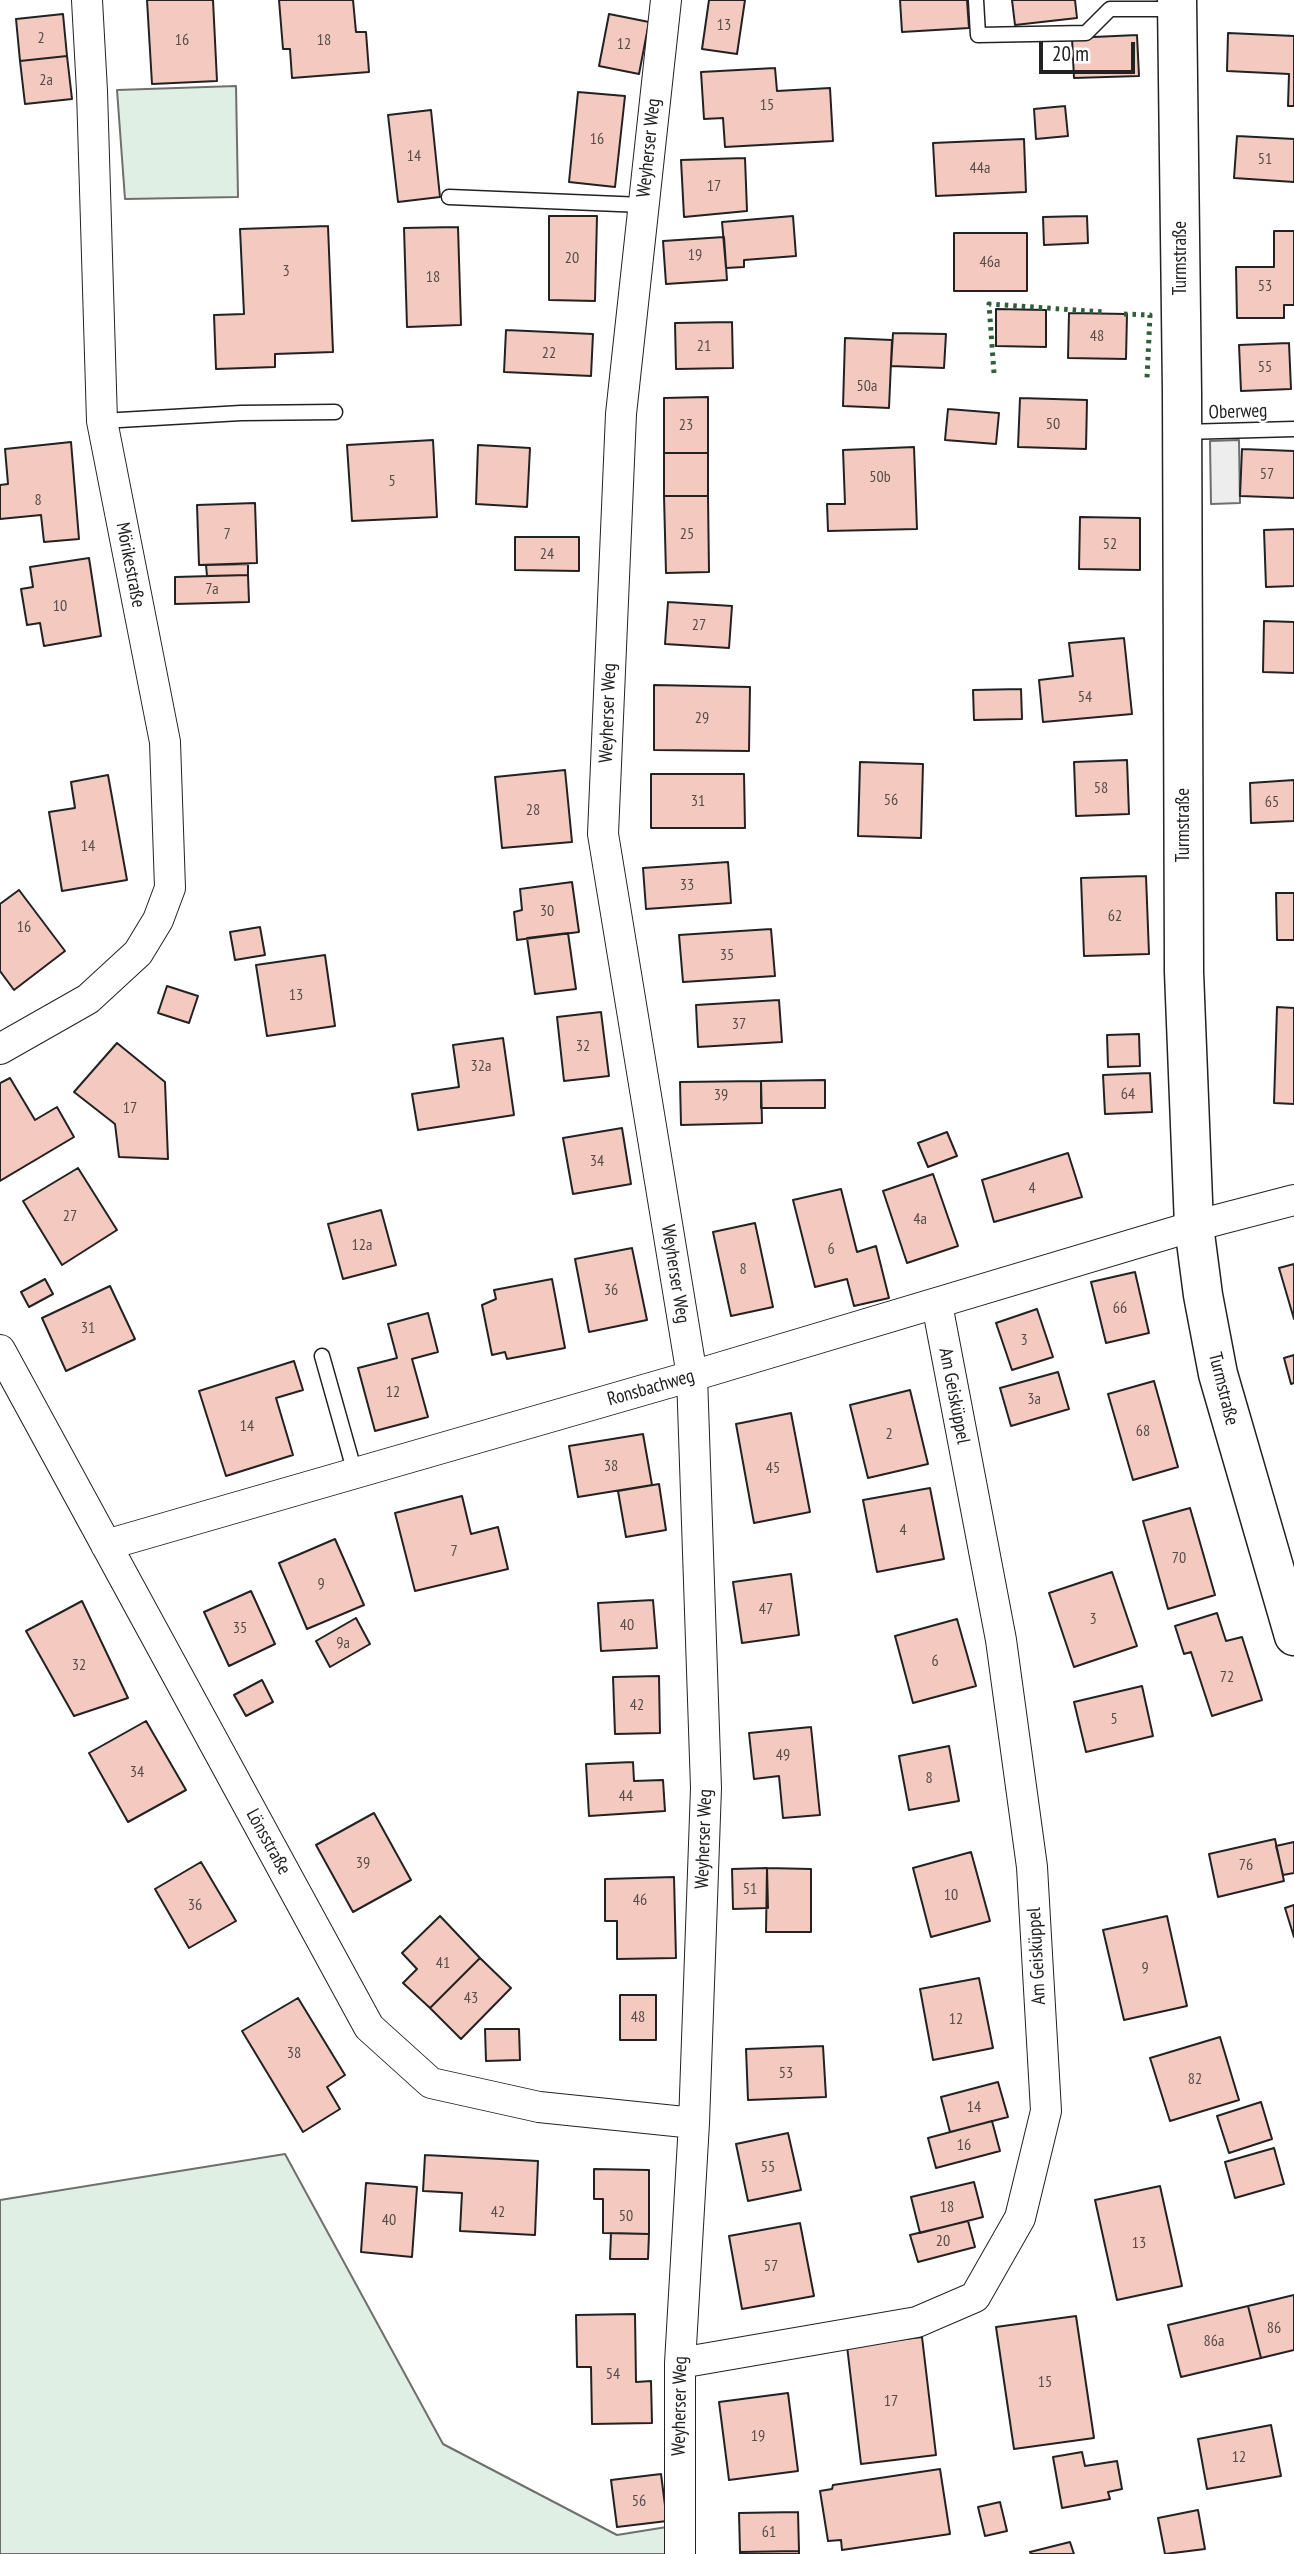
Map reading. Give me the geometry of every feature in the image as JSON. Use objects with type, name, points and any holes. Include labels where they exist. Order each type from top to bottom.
[{"type":"main road","name":"Turmstraße","points":[[1177,4],[1184,972],[1194,1226],[1218,1374],[1294,1636]]},
{"type":"street","name":"Mörikestraße","points":[[0,1049],[88,999],[138,953],[158,920],[170,888],[165,742],[102,421],[87,0]]},
{"type":"street","name":"Weyherser Weg","points":[[666,0],[621,414],[603,834],[692,1376],[706,1788],[694,2123],[680,2362],[680,2554]]},
{"type":"street","name":"Ronsbachweg","points":[[106,1545],[1294,1199]]},
{"type":"street","name":"Am Geisküppel","points":[[680,2362],[917,2322],[975,2297],[1020,2218],[1043,2124],[1046,2111],[1032,1867],[1001,1640],[937,1304]]},
{"type":"street","name":"Lönsstraße","points":[[0,1350],[369,2027],[431,2083],[539,2107],[694,2123]]},
{"type":"lane","points":[[976,0],[978,35],[1086,33],[1110,9],[1177,4]]},
{"type":"lane","points":[[449,197],[643,205]]},
{"type":"lane","points":[[102,421],[241,413],[335,412]]},
{"type":"lane","name":"Oberweg","points":[[1182,432],[1294,429]]},
{"type":"lane","points":[[322,1356],[355,1473]]},
{"type":"green space","points":[[236,86],[238,197],[125,199],[117,90]]},
{"type":"green space","points":[[285,2154],[443,2444],[617,2535],[679,2525],[680,2554],[0,2554],[0,2200]]},
{"type":"shaded area","points":[[1239,440],[1240,503],[1211,504],[1210,441]]},
{"type":"building","points":[[147,0],[213,0],[217,81],[152,84]]},
{"type":"building","points":[[279,0],[353,0],[356,32],[366,32],[369,72],[292,78],[290,49],[283,49]]},
{"type":"building","points":[[709,0],[745,0],[737,54],[702,49]]},
{"type":"building","points":[[900,0],[967,0],[969,28],[902,32]]},
{"type":"building","points":[[1012,0],[1075,0],[1077,18],[1015,25]]},
{"type":"building","points":[[63,14],[67,56],[20,61],[16,19]]},
{"type":"building","points":[[609,14],[649,22],[639,74],[599,66]]},
{"type":"building","points":[[1228,33],[1294,36],[1294,106],[1288,106],[1289,74],[1227,71]]},
{"type":"building","points":[[1137,35],[1139,76],[1074,78],[1072,38]]},
{"type":"building","points":[[67,56],[72,99],[25,104],[20,61]]},
{"type":"building","points":[[775,68],[777,91],[830,88],[833,141],[725,147],[723,118],[704,119],[701,72]]},
{"type":"building","points":[[578,92],[625,96],[615,187],[569,182]]},
{"type":"building","points":[[1065,106],[1068,136],[1036,139],[1034,109]]},
{"type":"building","points":[[431,110],[440,197],[398,202],[388,115]]},
{"type":"building","points":[[1237,136],[1294,139],[1294,182],[1234,178]]},
{"type":"building","points":[[1024,139],[1026,192],[936,196],[933,143]]},
{"type":"building","points":[[745,158],[747,211],[684,217],[681,160]]},
{"type":"building","points":[[549,216],[597,216],[595,301],[549,300]]},
{"type":"building","points":[[793,216],[796,256],[744,260],[744,267],[726,268],[722,222]]},
{"type":"building","points":[[1087,216],[1088,243],[1044,245],[1043,217]]},
{"type":"building","points":[[328,226],[333,352],[275,354],[275,367],[216,369],[214,315],[244,314],[240,229]]},
{"type":"building","points":[[458,227],[461,325],[407,327],[404,228]]},
{"type":"building","points":[[1274,231],[1294,231],[1294,305],[1284,305],[1284,318],[1237,318],[1236,267],[1274,267]]},
{"type":"building","points":[[954,233],[1027,233],[1027,291],[954,291]]},
{"type":"building","points":[[724,237],[727,280],[666,284],[663,241]]},
{"type":"building","points":[[996,309],[1046,310],[1046,347],[996,346]]},
{"type":"building","points":[[1069,313],[1127,314],[1126,359],[1068,358]]},
{"type":"building","points":[[732,322],[733,368],[676,369],[675,323]]},
{"type":"building","points":[[506,330],[593,334],[591,376],[504,372]]},
{"type":"building","points":[[893,333],[946,334],[944,368],[891,366]]},
{"type":"building","points":[[845,338],[892,340],[889,408],[843,406]]},
{"type":"building","points":[[1289,343],[1291,389],[1241,391],[1239,345]]},
{"type":"building","points":[[708,397],[708,453],[664,453],[664,398]]},
{"type":"building","points":[[1020,398],[1087,400],[1086,449],[1018,447]]},
{"type":"building","points":[[948,409],[999,413],[996,444],[945,440]]},
{"type":"building","points":[[433,440],[437,517],[352,521],[347,445]]},
{"type":"building","points":[[71,442],[79,539],[44,542],[41,515],[0,519],[0,485],[8,484],[5,449]]},
{"type":"building","points":[[478,445],[530,448],[527,507],[476,504]]},
{"type":"building","points":[[914,447],[917,529],[828,531],[827,504],[845,504],[843,450]]},
{"type":"building","points":[[1242,449],[1294,451],[1294,498],[1240,496]]},
{"type":"building","points":[[664,453],[708,453],[708,496],[664,496]]},
{"type":"building","points":[[664,496],[708,496],[709,572],[666,573]]},
{"type":"building","points":[[255,503],[257,563],[199,565],[197,505]]},
{"type":"building","points":[[1080,517],[1140,518],[1140,570],[1079,569]]},
{"type":"building","points":[[1294,529],[1294,586],[1266,587],[1264,530]]},
{"type":"building","points":[[515,537],[579,537],[579,571],[515,570]]},
{"type":"building","points":[[89,558],[101,636],[44,646],[40,623],[27,625],[21,589],[33,587],[30,567]]},
{"type":"building","points":[[248,564],[248,575],[207,576],[206,565]]},
{"type":"building","points":[[248,575],[249,602],[175,604],[175,577]]},
{"type":"building","points":[[668,602],[732,606],[729,648],[665,644]]},
{"type":"building","points":[[1264,621],[1294,622],[1294,673],[1263,672]]},
{"type":"building","points":[[1124,638],[1132,714],[1043,722],[1039,680],[1073,676],[1069,643]]},
{"type":"building","points":[[654,685],[750,687],[749,751],[654,750]]},
{"type":"building","points":[[1021,689],[1022,719],[974,720],[973,690]]},
{"type":"building","points":[[1127,760],[1129,814],[1076,816],[1074,762]]},
{"type":"building","points":[[860,762],[923,764],[921,838],[858,836]]},
{"type":"building","points":[[565,770],[572,842],[502,848],[495,777]]},
{"type":"building","points":[[651,774],[744,774],[745,828],[651,828]]},
{"type":"building","points":[[108,775],[127,880],[62,891],[49,812],[75,808],[71,782]]},
{"type":"building","points":[[1294,780],[1294,821],[1251,823],[1250,783]]},
{"type":"building","points":[[728,862],[731,903],[646,909],[643,868]]},
{"type":"building","points":[[1146,876],[1149,954],[1084,956],[1081,878]]},
{"type":"building","points":[[572,882],[579,932],[517,940],[514,912],[522,910],[520,889]]},
{"type":"building","points":[[19,890],[65,951],[14,990],[0,971],[0,904]]},
{"type":"building","points":[[1276,893],[1294,893],[1294,940],[1277,940]]},
{"type":"building","points":[[260,927],[265,955],[235,960],[230,932]]},
{"type":"building","points":[[771,929],[775,976],[683,982],[679,935]]},
{"type":"building","points":[[568,933],[576,989],[535,994],[527,938]]},
{"type":"building","points":[[325,955],[335,1026],[267,1036],[256,965]]},
{"type":"building","points":[[167,986],[198,996],[189,1023],[158,1013]]},
{"type":"building","points":[[779,1000],[782,1042],[698,1047],[696,1005]]},
{"type":"building","points":[[1277,1007],[1294,1008],[1294,1104],[1274,1103]]},
{"type":"building","points":[[601,1012],[609,1076],[564,1081],[557,1017]]},
{"type":"building","points":[[1139,1034],[1140,1066],[1108,1067],[1107,1035]]},
{"type":"building","points":[[503,1038],[514,1115],[418,1130],[412,1094],[459,1087],[453,1045]]},
{"type":"building","points":[[117,1043],[165,1082],[168,1159],[119,1157],[115,1124],[74,1092]]},
{"type":"building","points":[[1150,1073],[1152,1112],[1105,1114],[1103,1075]]},
{"type":"building","points":[[10,1078],[35,1120],[57,1107],[74,1137],[0,1181],[0,1083]]},
{"type":"building","points":[[825,1080],[825,1108],[761,1108],[761,1081]]},
{"type":"building","points":[[761,1081],[762,1123],[681,1125],[680,1082]]},
{"type":"building","points":[[622,1128],[631,1184],[573,1194],[563,1138]]},
{"type":"building","points":[[947,1132],[957,1156],[928,1167],[918,1143]]},
{"type":"building","points":[[1068,1153],[1082,1197],[994,1222],[982,1180]]},
{"type":"building","points":[[78,1168],[117,1230],[62,1265],[23,1201]]},
{"type":"building","points":[[933,1174],[958,1246],[907,1263],[883,1191]]},
{"type":"building","points":[[841,1189],[857,1252],[876,1246],[889,1298],[854,1306],[847,1279],[815,1287],[793,1200]]},
{"type":"building","points":[[381,1210],[396,1265],[343,1279],[328,1224]]},
{"type":"building","points":[[755,1223],[773,1307],[731,1316],[713,1232]]},
{"type":"building","points":[[632,1248],[647,1320],[589,1332],[575,1259]]},
{"type":"building","points":[[1294,1264],[1294,1319],[1279,1268]]},
{"type":"building","points":[[1135,1272],[1149,1333],[1106,1343],[1091,1282]]},
{"type":"building","points":[[45,1279],[53,1294],[29,1307],[21,1292]]},
{"type":"building","points":[[552,1279],[565,1348],[507,1359],[505,1352],[492,1355],[482,1305],[496,1299],[494,1290]]},
{"type":"building","points":[[110,1286],[135,1339],[66,1371],[42,1318]]},
{"type":"building","points":[[1037,1309],[1053,1357],[1012,1370],[996,1323]]},
{"type":"building","points":[[428,1313],[438,1352],[412,1359],[428,1417],[375,1431],[358,1368],[397,1358],[388,1324]]},
{"type":"building","points":[[1294,1355],[1294,1383],[1291,1384],[1284,1358]]},
{"type":"building","points":[[294,1361],[303,1390],[276,1398],[293,1455],[226,1476],[199,1391]]},
{"type":"building","points":[[1058,1372],[1069,1409],[1011,1426],[1000,1388]]},
{"type":"building","points":[[1154,1381],[1178,1467],[1133,1480],[1108,1394]]},
{"type":"building","points":[[910,1390],[928,1464],[868,1478],[850,1405]]},
{"type":"building","points":[[791,1413],[810,1512],[754,1523],[736,1424]]},
{"type":"building","points":[[643,1434],[652,1485],[578,1497],[569,1446]]},
{"type":"building","points":[[659,1484],[666,1530],[626,1537],[618,1491]]},
{"type":"building","points":[[930,1488],[944,1559],[877,1572],[863,1500]]},
{"type":"building","points":[[462,1496],[471,1534],[498,1527],[508,1569],[415,1591],[395,1513]]},
{"type":"building","points":[[1190,1508],[1215,1595],[1168,1609],[1143,1521]]},
{"type":"building","points":[[335,1539],[364,1605],[307,1629],[279,1563]]},
{"type":"building","points":[[1112,1572],[1137,1646],[1074,1667],[1049,1593]]},
{"type":"building","points":[[791,1574],[799,1635],[742,1643],[733,1582]]},
{"type":"building","points":[[251,1591],[275,1644],[229,1666],[204,1612]]},
{"type":"building","points":[[653,1600],[657,1648],[601,1651],[598,1603]]},
{"type":"building","points":[[82,1601],[128,1698],[74,1716],[26,1631]]},
{"type":"building","points":[[1217,1613],[1226,1641],[1242,1637],[1262,1700],[1212,1716],[1191,1652],[1184,1654],[1175,1626]]},
{"type":"building","points":[[356,1618],[370,1644],[330,1667],[316,1641]]},
{"type":"building","points":[[957,1619],[976,1686],[913,1703],[895,1636]]},
{"type":"building","points":[[659,1676],[660,1733],[615,1734],[613,1677]]},
{"type":"building","points":[[262,1680],[273,1702],[246,1716],[234,1695]]},
{"type":"building","points":[[1142,1686],[1153,1736],[1086,1752],[1074,1702]]},
{"type":"building","points":[[146,1721],[186,1790],[128,1822],[89,1753]]},
{"type":"building","points":[[811,1727],[820,1815],[783,1818],[779,1776],[754,1779],[749,1733]]},
{"type":"building","points":[[949,1746],[959,1801],[909,1810],[899,1756]]},
{"type":"building","points":[[633,1762],[634,1781],[663,1780],[665,1811],[589,1816],[586,1764]]},
{"type":"building","points":[[374,1813],[411,1880],[353,1912],[316,1845]]},
{"type":"building","points":[[1275,1839],[1284,1881],[1218,1897],[1209,1854]]},
{"type":"building","points":[[1294,1842],[1294,1873],[1283,1875],[1276,1846]]},
{"type":"building","points":[[971,1852],[990,1921],[931,1937],[913,1868]]},
{"type":"building","points":[[201,1862],[236,1921],[189,1948],[155,1889]]},
{"type":"building","points":[[767,1868],[768,1908],[733,1909],[732,1869]]},
{"type":"building","points":[[767,1868],[811,1869],[811,1932],[766,1932]]},
{"type":"building","points":[[674,1877],[676,1958],[617,1959],[617,1921],[605,1921],[605,1879]]},
{"type":"building","points":[[1294,1905],[1294,1937],[1285,1908]]},
{"type":"building","points":[[440,1916],[480,1958],[430,2008],[403,1983],[417,1969],[402,1953]]},
{"type":"building","points":[[1167,1916],[1187,2006],[1124,2020],[1103,1930]]},
{"type":"building","points":[[480,1958],[511,1988],[461,2039],[430,2008]]},
{"type":"building","points":[[979,1978],[993,2048],[933,2060],[920,1989]]},
{"type":"building","points":[[620,1995],[656,1995],[656,2040],[620,2040]]},
{"type":"building","points":[[298,1998],[345,2075],[327,2087],[340,2109],[303,2132],[242,2031]]},
{"type":"building","points":[[485,2029],[519,2029],[520,2060],[486,2061]]},
{"type":"building","points":[[1220,2037],[1239,2100],[1170,2121],[1150,2058]]},
{"type":"building","points":[[823,2046],[826,2097],[748,2100],[746,2049]]},
{"type":"building","points":[[998,2082],[1008,2117],[950,2132],[941,2097]]},
{"type":"building","points":[[1261,2102],[1272,2139],[1229,2153],[1217,2116]]},
{"type":"building","points":[[992,2121],[1000,2151],[936,2168],[928,2138]]},
{"type":"building","points":[[788,2133],[801,2190],[748,2201],[736,2144]]},
{"type":"building","points":[[1274,2148],[1284,2184],[1235,2198],[1225,2162]]},
{"type":"building","points":[[425,2155],[538,2161],[535,2235],[460,2231],[462,2193],[423,2191]]},
{"type":"building","points":[[594,2169],[649,2170],[649,2234],[603,2233],[603,2199],[594,2199]]},
{"type":"building","points":[[974,2182],[983,2217],[920,2233],[911,2197]]},
{"type":"building","points":[[366,2183],[417,2187],[412,2257],[361,2252]]},
{"type":"building","points":[[1160,2186],[1182,2286],[1117,2300],[1095,2200]]},
{"type":"building","points":[[968,2221],[975,2247],[918,2262],[910,2235]]},
{"type":"building","points":[[800,2223],[814,2296],[742,2309],[729,2236]]},
{"type":"building","points":[[611,2233],[649,2234],[648,2259],[610,2259]]},
{"type":"building","points":[[1294,2295],[1294,2350],[1261,2358],[1248,2306]]},
{"type":"building","points":[[1248,2306],[1261,2358],[1181,2377],[1168,2325]]},
{"type":"building","points":[[635,2314],[636,2382],[651,2381],[652,2423],[592,2424],[591,2367],[577,2367],[576,2315]]},
{"type":"building","points":[[1076,2316],[1094,2438],[1014,2449],[996,2327]]},
{"type":"building","points":[[922,2337],[936,2455],[861,2464],[847,2346]]},
{"type":"building","points":[[788,2393],[798,2471],[729,2480],[719,2402]]},
{"type":"building","points":[[1271,2425],[1281,2476],[1207,2489],[1198,2439]]},
{"type":"building","points":[[1082,2452],[1085,2466],[1117,2461],[1122,2489],[1108,2492],[1110,2499],[1062,2508],[1053,2457]]},
{"type":"building","points":[[940,2469],[950,2534],[842,2550],[841,2540],[828,2541],[820,2491],[832,2489],[833,2485]]},
{"type":"building","points":[[661,2474],[667,2521],[617,2527],[611,2480]]},
{"type":"building","points":[[1000,2502],[1007,2531],[985,2536],[978,2507]]},
{"type":"building","points":[[1198,2510],[1205,2549],[1165,2554],[1158,2518]]},
{"type":"building","points":[[798,2512],[799,2551],[740,2552],[739,2513]]},
{"type":"building","points":[[1070,2542],[1074,2554],[1030,2552]]},
{"type":"building","points":[[799,2551],[799,2554],[740,2554],[740,2552]]},
{"type":"hedge","points":[[994,373],[989,304],[1104,312]]},
{"type":"hedge","points":[[1124,314],[1150,315],[1147,378]]}]
